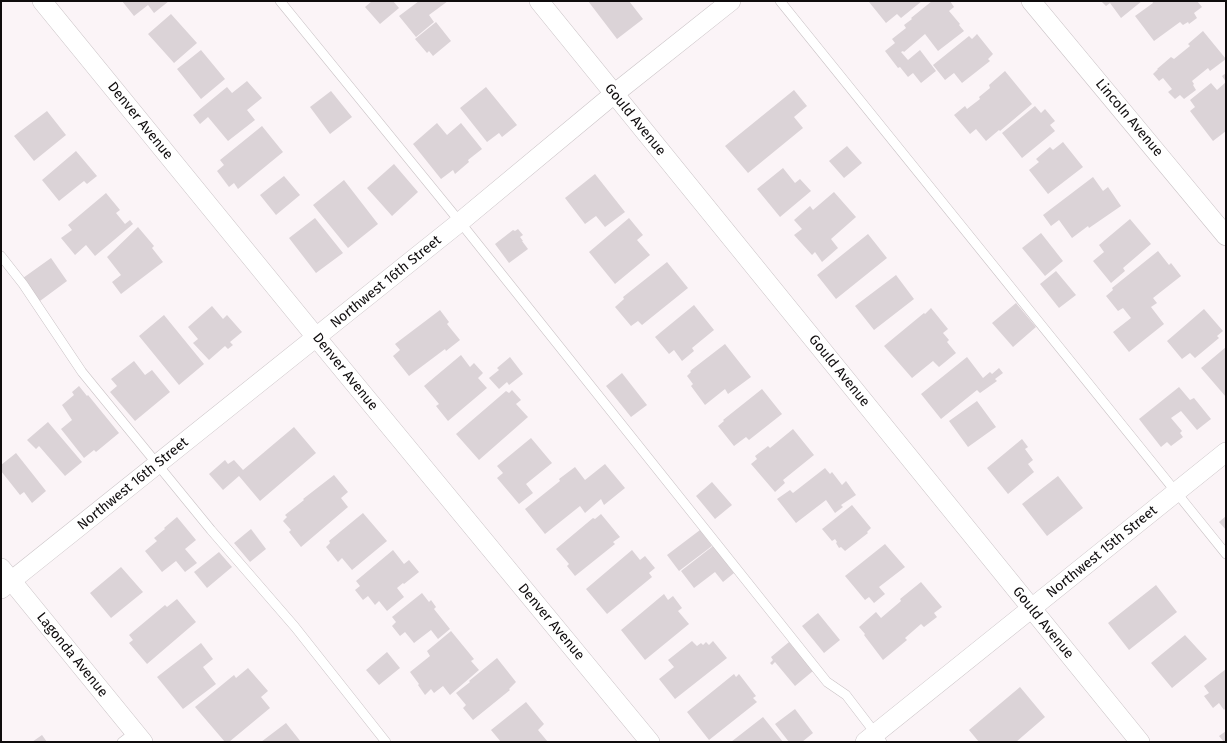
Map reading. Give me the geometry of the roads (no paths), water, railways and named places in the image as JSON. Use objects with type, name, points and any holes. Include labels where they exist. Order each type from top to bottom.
[{"type":"street","name":"Denver Avenue","points":[[42,1],[316,337],[650,742]]},
{"type":"street","name":"Gould Avenue","points":[[539,1],[1140,742]]},
{"type":"street","name":"Northwest 16th Street","points":[[5,579],[158,463],[460,222],[614,94],[730,1]]},
{"type":"street","name":"Lincoln Avenue","points":[[1031,1],[1226,236]]},
{"type":"street","name":"Northwest 15th Street","points":[[874,739],[1032,608],[1226,452]]},
{"type":"street","name":"Lagonda Avenue","points":[[5,579],[133,739]]},
{"type":"lane","points":[[280,1],[460,222],[828,682],[846,695],[874,739]]},
{"type":"lane","points":[[780,1],[1226,554]]},
{"type":"lane","points":[[1,256],[23,284],[82,372],[158,463],[211,530],[295,627],[386,742]]}]
